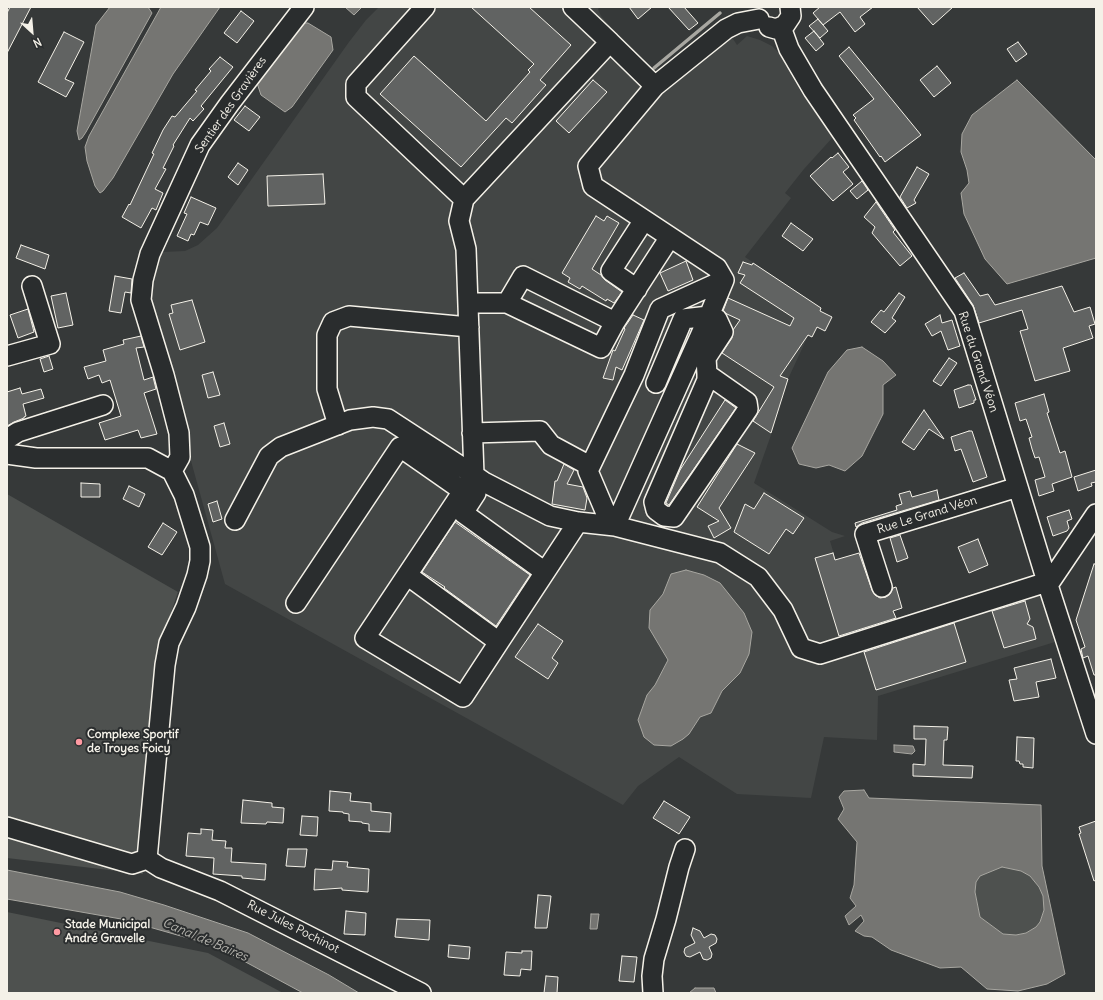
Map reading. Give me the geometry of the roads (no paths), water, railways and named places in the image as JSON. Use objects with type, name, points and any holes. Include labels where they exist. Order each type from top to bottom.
[{"type":"street","name":"Sentier des Gravières","points":[[172,471],[180,457],[180,433],[141,300],[143,280],[150,254],[200,145],[230,103],[304,7]]},
{"type":"street","points":[[425,7],[356,84],[356,97],[464,199]]},
{"type":"street","points":[[573,7],[655,86]]},
{"type":"street","points":[[724,280],[717,268],[593,186],[588,166],[655,86],[726,29],[759,13],[766,26],[776,29],[788,21],[791,16],[790,7]]},
{"type":"street","name":"Rue du Grand Véon","points":[[781,27],[789,48],[813,90],[964,311],[1047,583],[1096,734]]},
{"type":"street","points":[[545,572],[463,513],[479,479],[472,433],[466,249],[459,221],[464,199],[610,42]]},
{"type":"street","points":[[637,289],[611,271],[644,220]]},
{"type":"street","points":[[468,302],[507,303],[601,348],[615,322],[670,237]]},
{"type":"street","points":[[507,303],[523,276],[615,322]]},
{"type":"street","points":[[613,525],[676,391],[724,280]]},
{"type":"street","points":[[613,525],[588,470],[634,375],[660,309],[724,280]]},
{"type":"street","points":[[7,356],[50,344],[32,286]]},
{"type":"street","points":[[338,425],[328,389],[327,335],[333,322],[348,316],[469,327]]},
{"type":"street","points":[[656,383],[683,319],[709,316],[717,319],[723,332],[706,358],[707,380],[654,502],[656,510],[664,516],[674,517],[748,409],[747,402],[707,374]]},
{"type":"street","points":[[634,375],[676,391]]},
{"type":"street","points":[[7,439],[18,432],[103,405]]},
{"type":"street","points":[[235,520],[269,456],[281,447],[350,420],[373,417],[388,419],[479,479],[550,516],[578,522],[613,525],[720,553],[758,577],[783,610],[801,648],[820,654],[1047,583],[1096,514]]},
{"type":"street","points":[[472,433],[540,432],[551,445],[590,466]]},
{"type":"street","points":[[296,603],[400,446],[463,491]]},
{"type":"street","points":[[7,454],[36,458],[148,458],[172,471],[184,494],[200,547],[198,575],[186,607],[169,643],[165,665],[154,863],[132,864],[7,827]]},
{"type":"street","points":[[479,479],[463,491],[365,638],[463,697],[578,522]]},
{"type":"street","name":"Rue Le Grand Véon","points":[[882,587],[865,534],[1018,487]]},
{"type":"street","points":[[407,575],[499,642]]},
{"type":"street","points":[[653,993],[652,976],[654,959],[685,849]]},
{"type":"street","name":"Rue Jules Pochinot","points":[[154,863],[220,891],[421,993]]},
{"type":"water","points":[[110,7],[148,7],[152,13],[86,132],[79,140],[77,131],[96,25]]},
{"type":"water","points":[[161,7],[220,7],[173,74],[113,178],[100,193],[95,186],[87,161],[85,147],[89,136]]},
{"type":"water","points":[[345,7],[362,7],[354,15]]},
{"type":"water","points":[[305,23],[308,23],[331,37],[333,50],[292,107],[285,112],[261,95],[255,77],[296,28],[300,28]]},
{"type":"water","points":[[1017,80],[1096,160],[1096,258],[1007,284],[985,259],[964,214],[961,193],[969,183],[967,170],[961,152],[962,134],[972,115]]},
{"type":"water","points":[[862,347],[883,361],[896,375],[883,385],[883,414],[862,456],[845,471],[829,465],[816,468],[799,464],[792,448],[828,372],[847,350]]},
{"type":"water","points":[[686,570],[704,575],[720,583],[744,613],[752,632],[749,654],[740,673],[722,691],[711,713],[700,717],[689,734],[671,746],[654,745],[644,737],[638,720],[647,695],[655,685],[668,660],[649,628],[650,610],[663,594],[671,574]]},
{"type":"water","points":[[894,745],[913,746],[915,751],[912,754],[894,752]]},
{"type":"water","points":[[864,790],[869,798],[1041,805],[1042,866],[1065,974],[1047,984],[1018,991],[987,989],[961,967],[940,968],[891,950],[872,937],[864,936],[855,931],[864,921],[861,915],[849,925],[845,916],[856,906],[850,898],[854,885],[857,842],[838,819],[844,809],[839,797],[844,791]],"holes":[[[1002,867],[1021,871],[1030,876],[1039,887],[1043,896],[1044,910],[1040,922],[1036,927],[1026,933],[1016,935],[1003,934],[980,917],[975,892],[976,882],[980,876]]]},
{"type":"water","name":"Canal de Baires","points":[[7,870],[120,892],[248,933],[329,975],[359,993],[303,993],[216,946],[121,919],[7,899]]},
{"type":"water","points":[[591,914],[599,914],[597,929],[590,929]]},
{"type":"water","points":[[695,988],[714,988],[716,993],[689,993]]},
{"type":"waterway","points":[[654,68],[720,13]]},
{"type":"place","name":"Complexe Sportif de Troyes Foicy","points":[[79,742]]},
{"type":"place","name":"Stade Municipal André Gravelle","points":[[57,932]]}]
